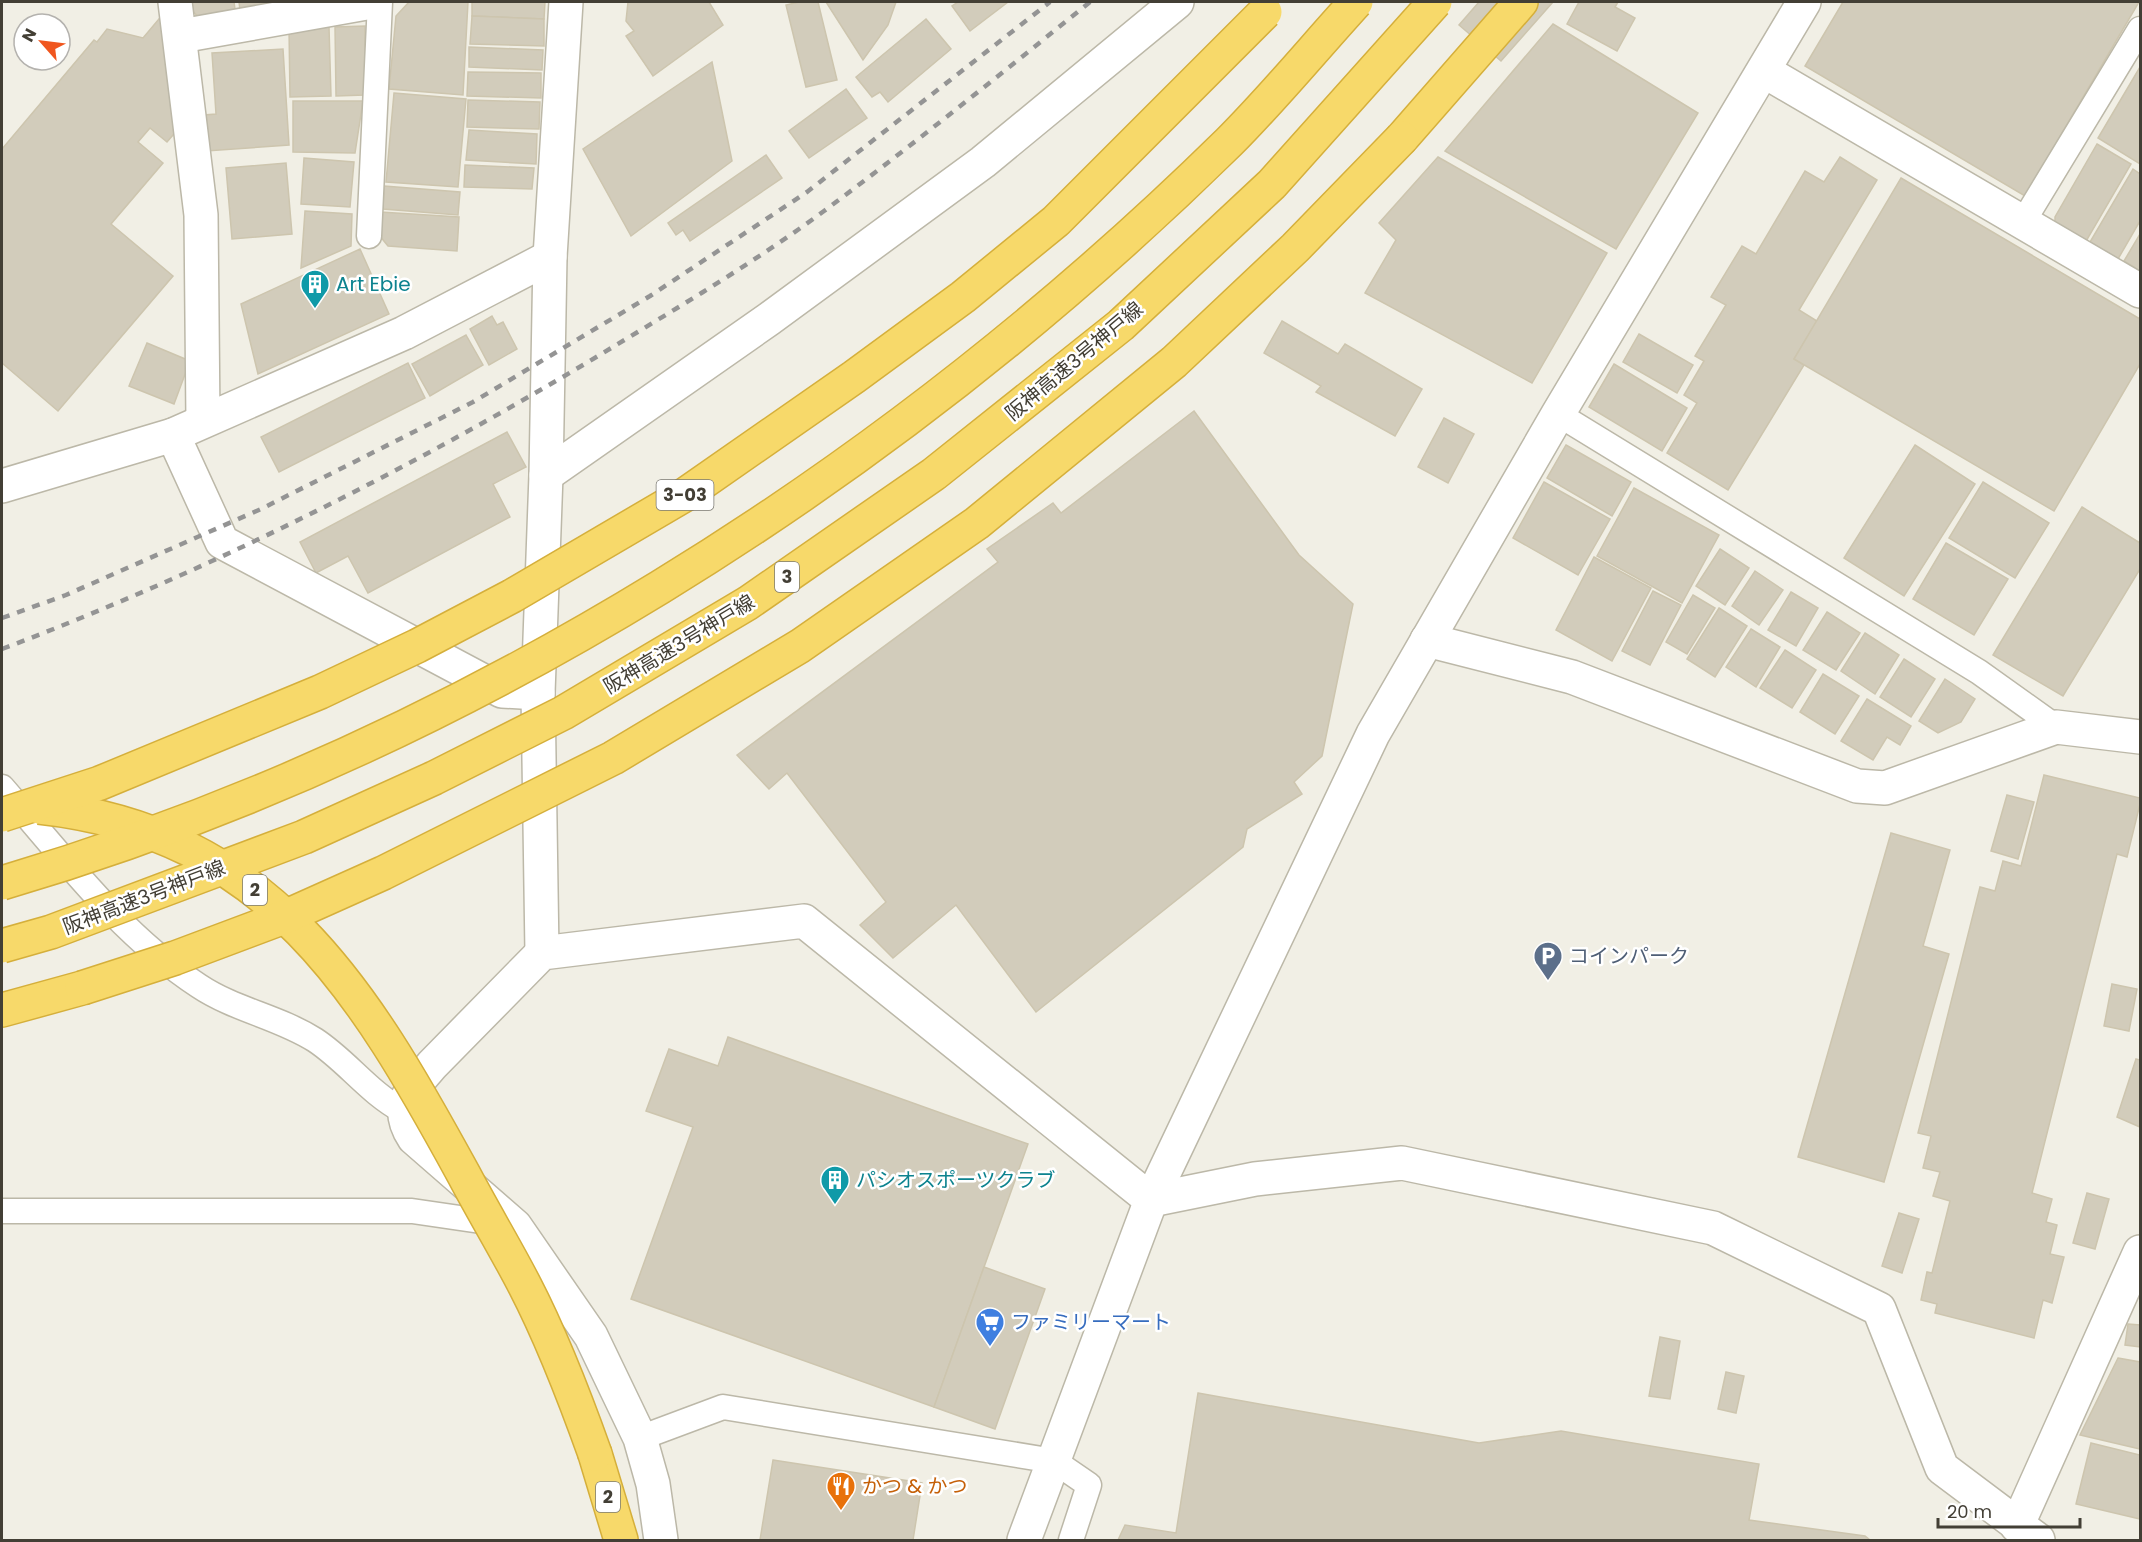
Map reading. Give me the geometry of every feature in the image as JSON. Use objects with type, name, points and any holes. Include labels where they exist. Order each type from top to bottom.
[{"type":"highway","points":[[2,883],[151,832],[280,783],[413,721],[542,655],[710,556],[896,426],[1077,283],[1231,140],[1356,2]]},
{"type":"highway","name":"阪神高速3号神戸線","points":[[2,946],[51,932],[304,837],[434,778],[563,713],[748,603],[934,474],[1121,325],[1272,184],[1435,2]]},
{"type":"highway","points":[[2,1010],[175,958],[287,916],[383,873],[613,758],[800,646],[977,523],[1174,362],[1295,248],[1402,138],[1521,2]]},
{"type":"highway","name":"3-03","points":[[2,815],[100,783],[320,692],[417,646],[512,596],[686,494],[854,378],[963,297],[1056,222],[1269,7]]},
{"type":"highway","name":"2","points":[[2,805],[87,814],[145,831],[202,857],[254,889],[278,908],[333,965],[373,1019],[423,1101],[526,1287],[576,1400],[621,1540]]},
{"type":"street","points":[[175,2],[181,36],[201,215],[203,420]]},
{"type":"street","points":[[181,36],[372,2]]},
{"type":"street","points":[[542,953],[538,693],[546,475],[550,257],[566,2]]},
{"type":"street","points":[[546,475],[759,326],[983,162],[1177,2]]},
{"type":"street","points":[[1024,1540],[1151,1200],[1373,734],[1558,414],[1804,2]]},
{"type":"street","points":[[1764,71],[2140,291]]},
{"type":"street","points":[[2,486],[173,435],[404,333],[550,257]]},
{"type":"street","points":[[173,435],[222,542],[502,691],[538,693]]},
{"type":"street","points":[[1427,640],[1572,677],[1857,786],[1885,788],[2056,727],[2140,736]]},
{"type":"street","points":[[661,1540],[653,1484],[640,1438],[591,1335],[515,1226],[414,1138],[406,1126],[403,1111],[415,1084],[542,953],[804,921],[1151,1200]]},
{"type":"street","points":[[1151,1200],[1255,1179],[1402,1163],[1713,1228],[1880,1309],[1942,1468],[2028,1533],[2140,1252]]},
{"type":"lane","points":[[369,236],[380,2]]},
{"type":"lane","points":[[2023,222],[2140,28]]},
{"type":"lane","points":[[1558,414],[1979,672],[2056,727]]},
{"type":"lane","points":[[2,787],[130,932],[160,957],[219,997],[315,1040],[343,1062],[381,1099],[403,1111]]},
{"type":"lane","points":[[2,1210],[412,1211],[515,1226]]},
{"type":"lane","points":[[640,1438],[723,1407],[1054,1461],[1089,1485],[1071,1540]]},
{"type":"building","points":[[188,2],[234,2],[236,16],[201,20],[188,6]]},
{"type":"building","points":[[239,2],[270,2],[270,6],[240,10]]},
{"type":"building","points":[[409,2],[468,2],[463,95],[389,89],[396,16]]},
{"type":"building","points":[[472,2],[545,2],[544,19],[472,16]]},
{"type":"building","points":[[628,2],[709,2],[723,25],[653,76],[626,36],[634,31],[626,21]]},
{"type":"building","points":[[818,2],[837,80],[806,87],[786,5]]},
{"type":"building","points":[[826,2],[896,2],[888,25],[863,60]]},
{"type":"building","points":[[958,2],[1008,2],[970,31],[952,6]]},
{"type":"building","points":[[1479,2],[1553,2],[1501,61],[1459,25]]},
{"type":"building","points":[[1579,2],[1618,2],[1615,7],[1635,18],[1617,51],[1567,24]]},
{"type":"building","points":[[1843,2],[2139,2],[2025,196],[1805,66]]},
{"type":"building","points":[[169,7],[180,127],[167,142],[150,128],[138,142],[163,163],[111,224],[173,276],[58,411],[2,363],[2,149],[67,72],[72,72],[72,66],[94,40],[97,42],[107,29],[143,38]]},
{"type":"building","points":[[472,16],[544,19],[544,46],[470,44]]},
{"type":"building","points":[[926,19],[951,49],[888,102],[880,92],[872,97],[856,77]]},
{"type":"building","points":[[1553,24],[1698,113],[1616,249],[1445,151]]},
{"type":"building","points":[[365,26],[365,95],[336,96],[335,27]]},
{"type":"building","points":[[329,27],[331,96],[290,97],[289,28]]},
{"type":"building","points":[[469,47],[543,50],[542,70],[469,67]]},
{"type":"building","points":[[283,49],[289,145],[206,151],[204,115],[216,114],[212,53]]},
{"type":"building","points":[[712,62],[732,161],[631,236],[583,149]]},
{"type":"building","points":[[2140,67],[2140,164],[2098,138]]},
{"type":"building","points":[[468,72],[541,73],[541,98],[467,96]]},
{"type":"building","points":[[846,89],[867,118],[809,158],[789,131]]},
{"type":"building","points":[[394,93],[466,99],[458,187],[386,182]]},
{"type":"building","points":[[468,100],[540,102],[539,129],[467,127]]},
{"type":"building","points":[[293,101],[363,101],[355,153],[293,152]]},
{"type":"building","points":[[469,130],[537,134],[536,164],[466,160]]},
{"type":"building","points":[[2097,144],[2131,164],[2085,243],[2055,225],[2055,217]]},
{"type":"building","points":[[766,155],[782,178],[690,241],[683,230],[676,235],[668,223]]},
{"type":"building","points":[[1438,157],[1607,253],[1532,383],[1365,293],[1396,240],[1379,223]]},
{"type":"building","points":[[1840,157],[1877,180],[1799,310],[1817,321],[1794,359],[1804,365],[1728,490],[1667,453],[1697,403],[1684,395],[1704,361],[1695,356],[1726,305],[1711,297],[1742,246],[1756,254],[1805,171],[1824,182]]},
{"type":"building","points":[[304,158],[354,162],[350,207],[301,204]]},
{"type":"building","points":[[286,163],[292,234],[232,239],[226,168]]},
{"type":"building","points":[[465,165],[534,168],[532,189],[464,187]]},
{"type":"building","points":[[2133,169],[2140,174],[2140,221],[2118,259],[2090,242]]},
{"type":"building","points":[[1901,178],[2140,319],[2140,364],[2054,511],[1794,359]]},
{"type":"building","points":[[384,186],[460,192],[458,215],[383,209]]},
{"type":"building","points":[[305,211],[352,214],[351,246],[301,268]]},
{"type":"building","points":[[380,212],[459,217],[457,251],[388,246],[379,235]]},
{"type":"building","points":[[2140,234],[2140,271],[2124,261]]},
{"type":"building","name":"Art Ebie","points":[[360,249],[389,314],[258,374],[241,304]]},
{"type":"building","points":[[492,316],[497,325],[503,322],[517,349],[489,365],[470,329]]},
{"type":"building","points":[[1282,321],[1338,354],[1345,344],[1422,389],[1395,436],[1316,392],[1321,386],[1264,353]]},
{"type":"building","points":[[1639,334],[1693,365],[1677,393],[1623,362]]},
{"type":"building","points":[[466,335],[483,365],[430,396],[412,364]]},
{"type":"building","points":[[147,343],[190,361],[174,404],[129,386]]},
{"type":"building","points":[[408,363],[425,398],[279,472],[261,437]]},
{"type":"building","points":[[1614,364],[1687,408],[1662,451],[1589,407]]},
{"type":"building","points":[[1194,411],[1299,555],[1353,604],[1322,756],[1294,782],[1302,794],[1247,829],[1243,847],[1036,1012],[956,905],[893,958],[860,925],[886,902],[787,773],[769,789],[737,755],[998,562],[987,549],[1053,503],[1061,513]]},
{"type":"building","points":[[1444,418],[1474,434],[1448,483],[1418,467]]},
{"type":"building","points":[[507,432],[526,467],[493,484],[510,517],[368,593],[348,556],[316,573],[300,542]]},
{"type":"building","points":[[1566,445],[1631,482],[1612,516],[1547,478]]},
{"type":"building","points":[[1915,445],[1975,484],[1904,596],[1844,558]]},
{"type":"building","points":[[1544,482],[1610,519],[1578,575],[1513,538]]},
{"type":"building","points":[[1983,482],[2049,523],[2015,578],[1949,538]]},
{"type":"building","points":[[1634,488],[1719,535],[1682,603],[1597,556]]},
{"type":"building","points":[[2082,507],[2140,543],[2140,569],[2063,696],[1993,655]]},
{"type":"building","points":[[1946,543],[2008,579],[1974,635],[1913,599]]},
{"type":"building","points":[[1720,549],[1749,568],[1725,605],[1696,586]]},
{"type":"building","points":[[1594,557],[1651,588],[1612,661],[1556,630]]},
{"type":"building","points":[[1755,571],[1783,590],[1759,625],[1732,606]]},
{"type":"building","points":[[1653,591],[1681,605],[1650,665],[1622,651]]},
{"type":"building","points":[[1791,592],[1818,608],[1796,646],[1768,630]]},
{"type":"building","points":[[1693,595],[1715,608],[1687,654],[1666,642]]},
{"type":"building","points":[[1719,608],[1747,626],[1715,677],[1687,659]]},
{"type":"building","points":[[1827,612],[1860,633],[1836,670],[1803,650]]},
{"type":"building","points":[[1751,629],[1780,647],[1756,687],[1726,667]]},
{"type":"building","points":[[1865,633],[1899,655],[1875,694],[1841,671]]},
{"type":"building","points":[[1785,650],[1816,670],[1792,708],[1760,688]]},
{"type":"building","points":[[1904,659],[1935,679],[1911,717],[1880,697]]},
{"type":"building","points":[[1823,674],[1859,696],[1835,734],[1800,712]]},
{"type":"building","points":[[1945,679],[1975,699],[1961,722],[1938,733],[1919,721]]},
{"type":"building","points":[[1867,699],[1911,726],[1900,745],[1887,737],[1873,760],[1841,741]]},
{"type":"building","points":[[2044,775],[2140,798],[2140,804],[2127,857],[2117,854],[2032,1193],[2052,1199],[2046,1222],[2057,1225],[2050,1254],[2064,1257],[2052,1303],[2043,1300],[2034,1338],[1935,1313],[1937,1304],[1921,1300],[1927,1272],[1932,1273],[1950,1201],[1933,1196],[1940,1172],[1923,1168],[1931,1136],[1918,1133],[1980,887],[1995,891],[2003,861],[2021,866]]},
{"type":"building","points":[[2007,795],[2034,802],[2018,859],[1991,851]]},
{"type":"building","points":[[1891,833],[1950,850],[1923,946],[1949,954],[1884,1182],[1798,1157]]},
{"type":"building","points":[[2112,984],[2137,989],[2129,1031],[2104,1026]]},
{"type":"building","name":"パシオスポーツクラブ","points":[[728,1037],[1028,1144],[934,1407],[631,1299],[693,1127],[646,1111],[669,1049],[718,1066]]},
{"type":"building","points":[[2136,1059],[2140,1060],[2140,1127],[2117,1117]]},
{"type":"building","points":[[2087,1193],[2109,1199],[2095,1249],[2073,1243]]},
{"type":"building","points":[[1899,1213],[1919,1219],[1902,1273],[1882,1266]]},
{"type":"building","name":"ファミリーマート","points":[[984,1267],[1045,1289],[995,1429],[934,1407]]},
{"type":"building","points":[[2128,1324],[2140,1325],[2140,1347],[2125,1345]]},
{"type":"building","points":[[1660,1337],[1680,1341],[1670,1399],[1649,1396]]},
{"type":"building","points":[[2118,1358],[2140,1362],[2140,1449],[2080,1435]]},
{"type":"building","points":[[1726,1372],[1744,1376],[1736,1413],[1718,1409]]},
{"type":"building","points":[[1198,1393],[1479,1443],[1561,1431],[1759,1464],[1749,1520],[1865,1536],[1870,1540],[1118,1540],[1125,1525],[1176,1533]]},
{"type":"building","points":[[2091,1443],[2140,1455],[2140,1519],[2076,1504]]},
{"type":"building","name":"かつ & かつ","points":[[773,1460],[922,1483],[913,1540],[760,1540]]},
{"type":"railway","points":[[2,618],[66,595],[261,509],[473,402],[650,296],[807,192],[1050,2]]},
{"type":"railway","points":[[2,649],[157,586],[309,515],[458,437],[603,353],[798,230],[925,134],[1090,2]]},
{"type":"place","name":"Art Ebie","points":[[315,310]]},
{"type":"place","name":"コインパーク","points":[[1548,982]]},
{"type":"place","name":"パシオスポーツクラブ","points":[[835,1206]]},
{"type":"place","name":"ファミリーマート","points":[[990,1348]]},
{"type":"place","name":"かつ & かつ","points":[[841,1512]]}]
